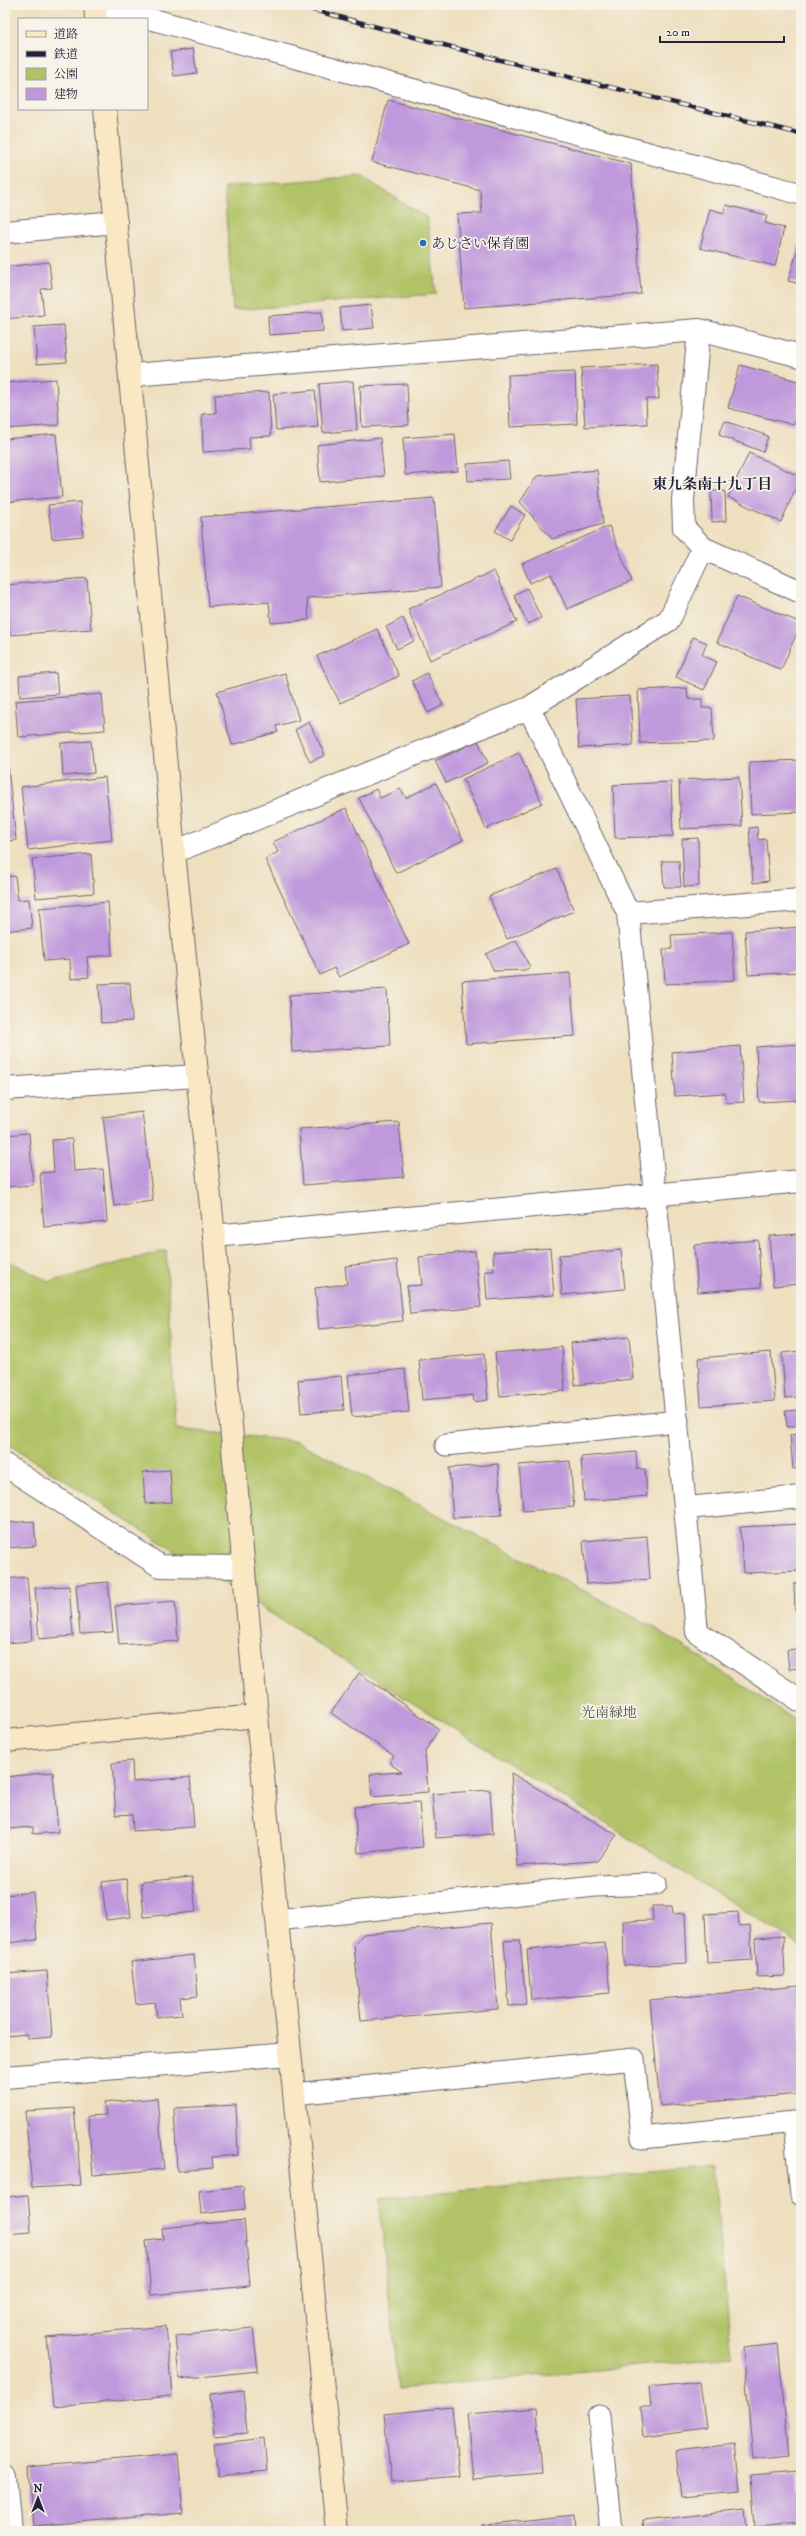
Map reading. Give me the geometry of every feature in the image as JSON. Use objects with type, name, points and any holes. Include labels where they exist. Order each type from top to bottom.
[{"type":"street","points":[[95,5],[96,18]]},
{"type":"street","points":[[105,110],[132,375],[174,852],[196,1076],[214,1236],[257,1716],[337,2531]]},
{"type":"street","points":[[5,232],[116,222]]},
{"type":"street","points":[[132,375],[699,330],[801,356]]},
{"type":"street","points":[[699,330],[683,500],[684,528],[703,548],[801,592]]},
{"type":"street","points":[[174,852],[529,708],[669,620],[703,548]]},
{"type":"street","points":[[529,708],[628,913],[654,1194],[687,1508],[697,1632],[801,1701]]},
{"type":"street","points":[[628,913],[801,900]]},
{"type":"street","points":[[5,1089],[196,1076]]},
{"type":"street","points":[[214,1236],[801,1181]]},
{"type":"street","points":[[5,1465],[160,1566],[244,1567]]},
{"type":"street","points":[[687,1508],[801,1497]]},
{"type":"street","points":[[5,1741],[257,1716]]},
{"type":"street","points":[[5,2077],[290,2054]]},
{"type":"street","points":[[5,2476],[10,2531]]},
{"type":"lane","points":[[99,5],[147,18]]},
{"type":"lane","points":[[148,18],[801,194]]},
{"type":"lane","points":[[446,1445],[678,1421]]},
{"type":"lane","points":[[277,1920],[595,1886],[656,1884]]},
{"type":"lane","points":[[294,2094],[634,2059],[642,2138],[794,2122],[801,2195]]},
{"type":"lane","points":[[599,2416],[611,2531]]},
{"type":"green space","points":[[361,176],[427,218],[436,294],[233,310],[224,187]]},
{"type":"green space","name":"光南緑地","points":[[166,1250],[176,1429],[296,1441],[657,1629],[801,1724],[801,1946],[317,1643],[5,1442],[5,1259],[49,1282]]},
{"type":"green space","points":[[713,2166],[732,2357],[398,2389],[379,2198]]},
{"type":"building","points":[[193,49],[197,73],[174,76],[170,52]]},
{"type":"building","points":[[388,100],[631,164],[641,294],[464,308],[457,214],[482,213],[480,190],[372,162]]},
{"type":"building","points":[[726,205],[767,215],[765,223],[784,228],[775,266],[700,248],[710,209],[724,213]]},
{"type":"building","points":[[801,239],[801,284],[788,281]]},
{"type":"building","points":[[49,262],[52,288],[41,289],[44,315],[5,319],[5,267]]},
{"type":"building","points":[[371,305],[374,328],[342,331],[340,308]]},
{"type":"building","points":[[322,312],[323,331],[269,335],[268,316]]},
{"type":"building","points":[[64,325],[67,362],[37,364],[34,327]]},
{"type":"building","points":[[657,364],[659,399],[646,399],[647,424],[585,427],[581,368]]},
{"type":"building","points":[[740,365],[801,382],[801,399],[794,425],[728,408]]},
{"type":"building","points":[[575,372],[577,424],[510,427],[508,375]]},
{"type":"building","points":[[56,379],[59,425],[5,429],[5,383]]},
{"type":"building","points":[[353,381],[357,430],[323,433],[319,384]]},
{"type":"building","points":[[407,384],[409,425],[362,427],[360,386]]},
{"type":"building","points":[[315,390],[318,427],[276,430],[273,394]]},
{"type":"building","points":[[269,392],[271,436],[249,437],[250,449],[203,452],[202,414],[216,413],[215,395]]},
{"type":"building","points":[[725,421],[768,436],[763,452],[719,435]]},
{"type":"building","points":[[56,434],[62,497],[5,502],[5,439]]},
{"type":"building","points":[[455,434],[458,471],[405,475],[403,438]]},
{"type":"building","points":[[380,438],[384,476],[320,482],[317,445]]},
{"type":"building","points":[[749,453],[801,477],[781,522],[728,497]]},
{"type":"building","points":[[508,461],[510,479],[468,481],[467,464]]},
{"type":"building","points":[[597,470],[603,524],[552,539],[520,502],[537,476]]},
{"type":"building","points":[[711,491],[725,491],[726,521],[712,522]]},
{"type":"building","points":[[434,498],[441,587],[307,598],[309,620],[271,623],[269,602],[208,607],[201,517]]},
{"type":"building","points":[[80,502],[83,536],[52,539],[48,505]]},
{"type":"building","points":[[511,506],[525,515],[510,540],[495,531]]},
{"type":"building","points":[[609,526],[632,581],[567,609],[551,574],[530,583],[522,564]]},
{"type":"building","points":[[494,571],[517,622],[430,660],[408,609]]},
{"type":"building","points":[[87,578],[91,629],[10,635],[5,585]]},
{"type":"building","points":[[527,588],[541,618],[528,624],[514,595]]},
{"type":"building","points":[[737,596],[801,623],[781,670],[717,642]]},
{"type":"building","points":[[403,618],[414,641],[397,649],[386,627]]},
{"type":"building","points":[[377,629],[399,676],[340,703],[317,656]]},
{"type":"building","points":[[693,637],[707,643],[702,655],[717,662],[704,690],[676,677]]},
{"type":"building","points":[[56,673],[58,694],[20,697],[19,676]]},
{"type":"building","points":[[285,673],[299,720],[276,726],[278,732],[232,745],[217,692]]},
{"type":"building","points":[[427,673],[443,705],[428,713],[412,681]]},
{"type":"building","points":[[687,688],[688,699],[702,699],[702,708],[712,708],[714,741],[640,743],[638,690]]},
{"type":"building","points":[[102,694],[105,730],[18,737],[15,701]]},
{"type":"building","points":[[5,695],[8,720],[5,720]]},
{"type":"building","points":[[630,696],[633,745],[579,748],[576,699]]},
{"type":"building","points":[[309,722],[325,755],[310,762],[295,730]]},
{"type":"building","points":[[91,741],[94,773],[63,776],[61,743]]},
{"type":"building","points":[[478,741],[488,763],[446,783],[435,761]]},
{"type":"building","points":[[519,753],[542,803],[486,829],[463,779]]},
{"type":"building","points":[[801,760],[801,812],[751,814],[749,762]]},
{"type":"building","points":[[5,768],[8,768],[16,840],[5,841]]},
{"type":"building","points":[[105,777],[112,840],[28,850],[21,787]]},
{"type":"building","points":[[739,777],[742,826],[681,829],[679,780]]},
{"type":"building","points":[[671,782],[673,836],[615,838],[613,785]]},
{"type":"building","points":[[436,783],[463,840],[396,873],[359,798],[376,789],[380,798],[401,789],[406,798]]},
{"type":"building","points":[[346,808],[409,944],[339,977],[334,968],[320,975],[265,859],[278,852],[273,842]]},
{"type":"building","points":[[757,827],[758,840],[766,839],[769,881],[753,883],[749,828]]},
{"type":"building","points":[[698,838],[699,886],[684,887],[682,839]]},
{"type":"building","points":[[91,854],[94,893],[36,898],[32,859]]},
{"type":"building","points":[[662,861],[679,861],[681,887],[664,887]]},
{"type":"building","points":[[557,869],[574,911],[507,939],[489,896]]},
{"type":"building","points":[[15,876],[18,900],[29,899],[32,928],[5,931],[5,877]]},
{"type":"building","points":[[108,902],[112,955],[87,957],[89,977],[71,979],[70,959],[44,961],[39,908]]},
{"type":"building","points":[[801,927],[801,972],[748,975],[745,931]]},
{"type":"building","points":[[732,932],[735,980],[665,984],[663,949],[672,949],[671,935]]},
{"type":"building","points":[[516,940],[530,967],[525,970],[494,971],[486,954]]},
{"type":"building","points":[[570,973],[575,1036],[466,1044],[462,981]]},
{"type":"building","points":[[130,983],[132,1021],[101,1023],[99,984]]},
{"type":"building","points":[[387,989],[390,1046],[292,1052],[289,995]]},
{"type":"building","points":[[801,1044],[801,1100],[759,1102],[756,1047]]},
{"type":"building","points":[[740,1046],[744,1102],[726,1103],[725,1093],[675,1096],[672,1052]]},
{"type":"building","points":[[142,1112],[153,1201],[114,1206],[103,1117]]},
{"type":"building","points":[[399,1122],[404,1177],[303,1185],[299,1129]]},
{"type":"building","points":[[29,1133],[33,1185],[5,1187],[5,1135]]},
{"type":"building","points":[[72,1139],[74,1171],[103,1169],[107,1222],[44,1227],[40,1173],[54,1172],[52,1140]]},
{"type":"building","points":[[801,1234],[801,1284],[773,1286],[769,1236]]},
{"type":"building","points":[[758,1240],[761,1287],[698,1292],[694,1245]]},
{"type":"building","points":[[550,1248],[554,1295],[487,1300],[485,1271],[494,1271],[493,1252]]},
{"type":"building","points":[[621,1250],[625,1289],[562,1295],[559,1255]]},
{"type":"building","points":[[475,1251],[481,1307],[410,1314],[407,1286],[422,1285],[419,1257]]},
{"type":"building","points":[[397,1260],[403,1321],[319,1329],[315,1288],[347,1284],[345,1266]]},
{"type":"building","points":[[629,1337],[633,1379],[575,1385],[571,1343]]},
{"type":"building","points":[[562,1347],[565,1391],[500,1396],[495,1353]]},
{"type":"building","points":[[801,1351],[801,1397],[785,1398],[782,1353]]},
{"type":"building","points":[[771,1352],[775,1401],[701,1406],[698,1358]]},
{"type":"building","points":[[484,1354],[488,1400],[474,1402],[473,1395],[422,1400],[419,1360]]},
{"type":"building","points":[[405,1369],[409,1412],[352,1417],[348,1375]]},
{"type":"building","points":[[341,1376],[344,1410],[301,1413],[298,1380]]},
{"type":"building","points":[[801,1410],[801,1425],[787,1427],[785,1411]]},
{"type":"building","points":[[801,1434],[801,1468],[793,1469],[790,1435]]},
{"type":"building","points":[[636,1452],[637,1469],[645,1469],[647,1496],[584,1501],[581,1457]]},
{"type":"building","points":[[570,1461],[574,1507],[523,1511],[519,1465]]},
{"type":"building","points":[[498,1464],[502,1515],[453,1518],[449,1468]]},
{"type":"building","points":[[170,1470],[172,1502],[145,1504],[143,1472]]},
{"type":"building","points":[[34,1521],[36,1546],[5,1548],[5,1523]]},
{"type":"building","points":[[801,1524],[801,1571],[743,1573],[740,1527]]},
{"type":"building","points":[[647,1536],[650,1579],[587,1584],[583,1541]]},
{"type":"building","points":[[27,1577],[32,1641],[5,1643],[5,1579]]},
{"type":"building","points":[[108,1582],[113,1632],[80,1634],[76,1585]]},
{"type":"building","points":[[801,1583],[801,1609],[795,1610],[794,1584]]},
{"type":"building","points":[[69,1586],[73,1636],[39,1639],[35,1588]]},
{"type":"building","points":[[175,1601],[178,1641],[119,1645],[115,1606]]},
{"type":"building","points":[[801,1649],[801,1668],[789,1669],[787,1650]]},
{"type":"building","points":[[359,1673],[439,1729],[425,1751],[428,1792],[372,1797],[370,1774],[402,1772],[389,1763],[394,1756],[331,1713]]},
{"type":"building","points":[[132,1761],[133,1782],[190,1777],[194,1827],[133,1831],[132,1814],[116,1815],[112,1763]]},
{"type":"building","points":[[53,1772],[58,1832],[33,1834],[33,1827],[7,1829],[7,1837],[5,1837],[5,1777]]},
{"type":"building","points":[[511,1773],[617,1835],[597,1861],[517,1866]]},
{"type":"building","points":[[490,1790],[493,1834],[436,1838],[432,1794]]},
{"type":"building","points":[[419,1802],[423,1847],[358,1853],[354,1807]]},
{"type":"building","points":[[192,1877],[196,1912],[144,1917],[141,1882]]},
{"type":"building","points":[[126,1879],[131,1917],[106,1920],[102,1882]]},
{"type":"building","points":[[33,1892],[37,1940],[5,1943],[5,1895]]},
{"type":"building","points":[[652,1906],[672,1906],[673,1914],[685,1913],[687,1963],[624,1966],[623,1921],[653,1920]]},
{"type":"building","points":[[738,1912],[739,1926],[750,1925],[752,1960],[707,1963],[705,1914]]},
{"type":"building","points":[[491,1923],[498,2009],[361,2021],[354,1945],[363,1934]]},
{"type":"building","points":[[783,1936],[785,1976],[757,1977],[755,1938]]},
{"type":"building","points":[[520,1940],[526,2005],[509,2006],[504,1941]]},
{"type":"building","points":[[605,1943],[610,1993],[531,2000],[527,1950]]},
{"type":"building","points":[[194,1955],[198,1996],[180,1998],[182,2015],[157,2017],[155,2002],[136,2004],[131,1962]]},
{"type":"building","points":[[47,1971],[52,2037],[28,2039],[28,2034],[5,2036],[5,1974]]},
{"type":"building","points":[[799,1986],[801,2094],[660,2106],[650,2000]]},
{"type":"building","points":[[157,2098],[164,2169],[93,2175],[88,2116],[106,2115],[104,2103]]},
{"type":"building","points":[[236,2105],[238,2155],[212,2157],[213,2168],[177,2171],[174,2108]]},
{"type":"building","points":[[74,2108],[81,2185],[32,2188],[25,2111]]},
{"type":"building","points":[[243,2186],[245,2209],[201,2214],[199,2191]]},
{"type":"building","points":[[28,2195],[31,2232],[5,2234],[5,2197]]},
{"type":"building","points":[[244,2220],[250,2286],[151,2295],[146,2241],[163,2239],[162,2228]]},
{"type":"building","points":[[166,2326],[172,2396],[53,2407],[46,2337]]},
{"type":"building","points":[[253,2328],[258,2371],[179,2379],[175,2336]]},
{"type":"building","points":[[778,2344],[789,2456],[753,2460],[743,2348]]},
{"type":"building","points":[[700,2382],[706,2428],[643,2436],[640,2407],[651,2407],[649,2387]]},
{"type":"building","points":[[243,2390],[247,2433],[214,2436],[210,2394]]},
{"type":"building","points":[[452,2407],[459,2476],[391,2482],[384,2414]]},
{"type":"building","points":[[537,2408],[542,2473],[473,2479],[467,2414]]},
{"type":"building","points":[[264,2438],[267,2471],[218,2476],[214,2444]]},
{"type":"building","points":[[735,2444],[740,2492],[681,2497],[676,2451]]},
{"type":"building","points":[[178,2454],[183,2513],[33,2526],[28,2467]]},
{"type":"building","points":[[798,2472],[801,2523],[755,2527],[751,2476]]},
{"type":"building","points":[[745,2510],[747,2531],[644,2531],[643,2521]]},
{"type":"building","points":[[574,2515],[575,2531],[483,2531],[482,2525]]},
{"type":"railway","points":[[295,5],[496,59],[801,134]]},
{"type":"place","name":"あじさい保育園","points":[[423,243]]},
{"type":"district","name":"東九条南十九丁目","points":[[712,484]]}]
